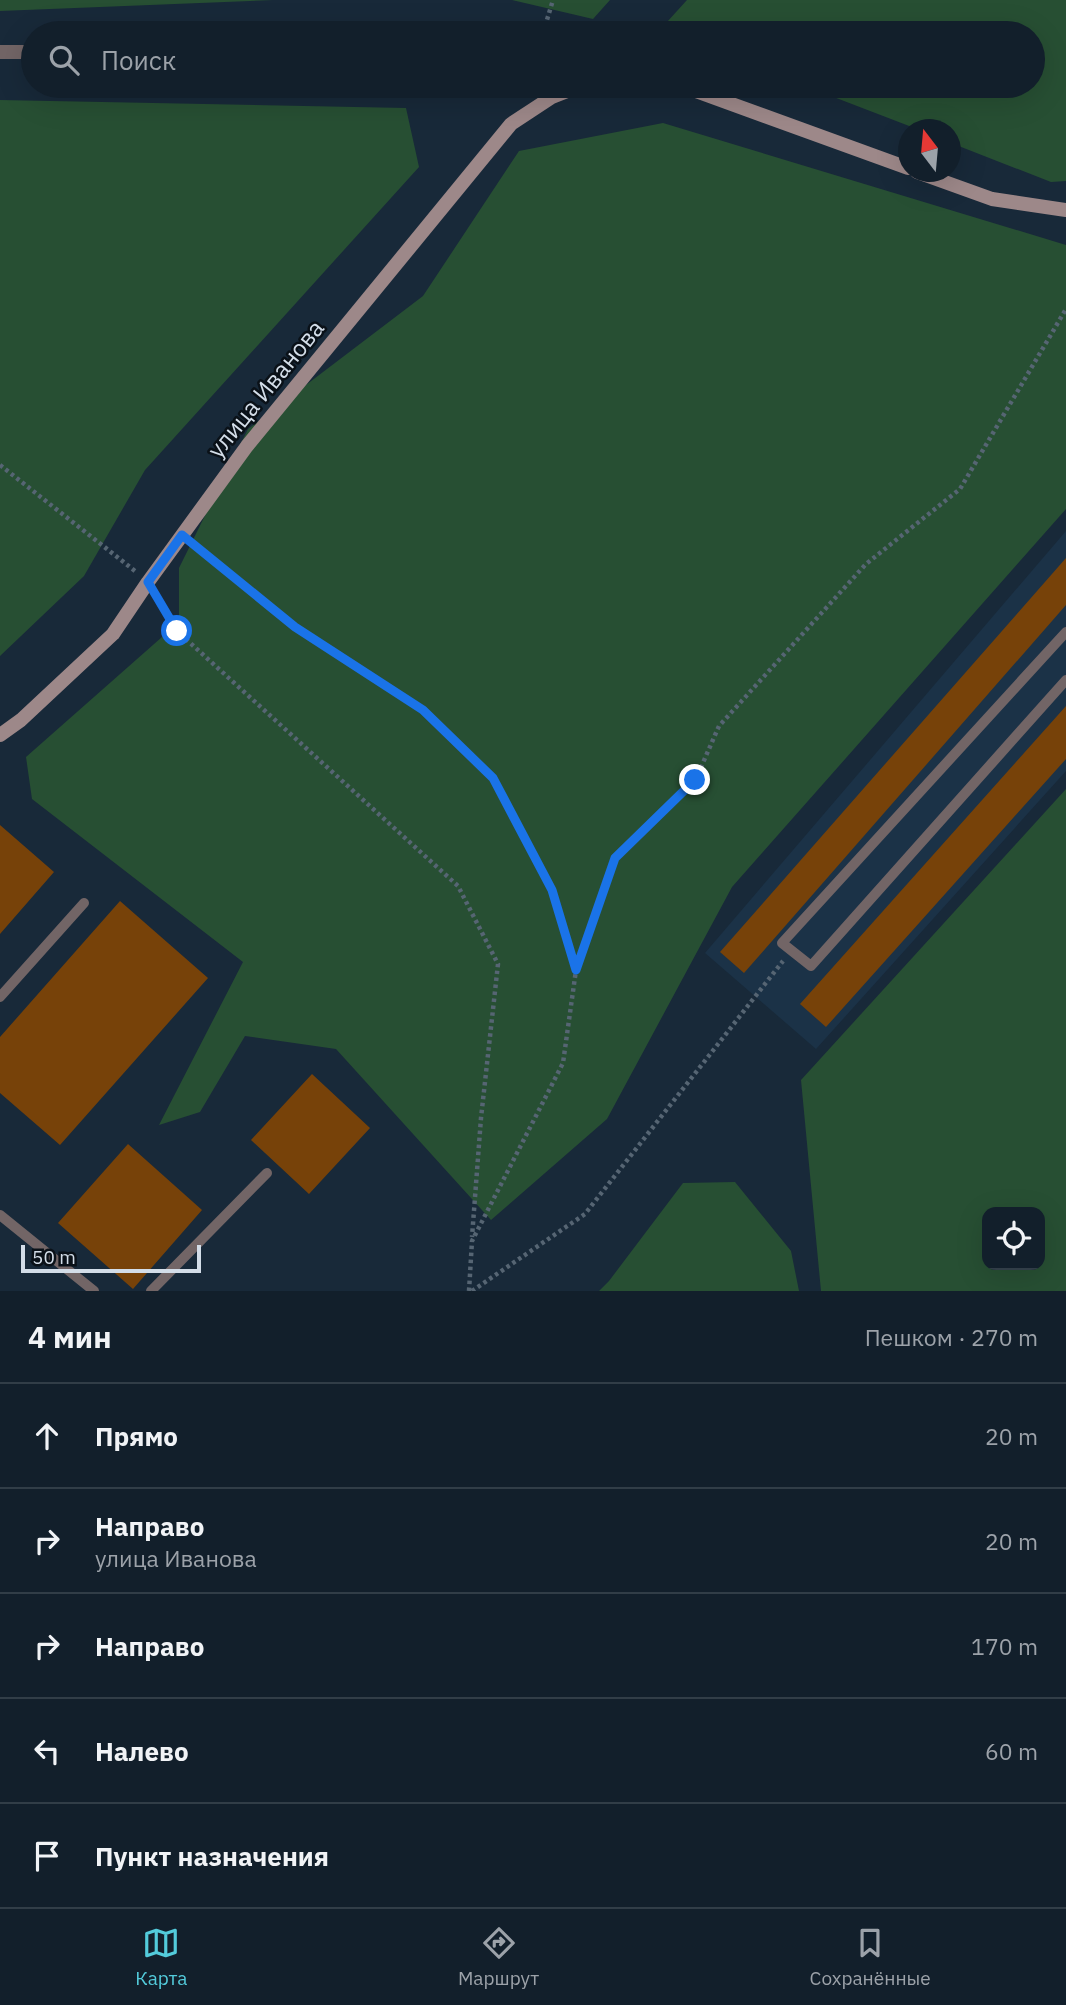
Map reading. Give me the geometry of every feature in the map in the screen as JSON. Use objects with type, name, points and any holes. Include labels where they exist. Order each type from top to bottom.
[{"type":"main road","name":"улица Иванова","points":[[0,735],[21,720],[113,634],[247,446],[510,124],[550,98]]},
{"type":"main road","points":[[715,98],[898,164]]},
{"type":"main road","points":[[945,182],[992,199],[1066,210]]},
{"type":"street","points":[[0,52],[21,52]]},
{"type":"lane","points":[[1066,632],[782,943],[811,966],[1066,680]]},
{"type":"lane","points":[[0,997],[84,903]]},
{"type":"lane","points":[[151,1291],[267,1172]]},
{"type":"lane","points":[[0,1215],[94,1291]]},
{"type":"path","points":[[547,21],[553,0]]},
{"type":"path","points":[[472,1241],[563,1063],[576,970],[615,858],[695,780],[719,726],[866,564],[960,489],[1066,309]]},
{"type":"path","points":[[0,464],[148,582],[177,631],[458,886],[498,964],[481,1118],[470,1291]]},
{"type":"path","points":[[182,535],[295,627],[423,710],[493,778],[552,890],[576,970]]},
{"type":"path","points":[[470,1291],[585,1214],[764,982],[792,951]]},
{"type":"shaded area","points":[[1066,531],[1066,771],[816,1049],[705,953]]},
{"type":"green space","points":[[0,0],[273,0],[0,11]]},
{"type":"green space","points":[[512,0],[610,0],[593,19]]},
{"type":"green space","points":[[687,0],[1066,0],[1066,181],[1051,182],[961,147],[961,119],[898,119],[898,122],[836,98],[1045,98],[1045,21],[668,21]]},
{"type":"green space","points":[[0,100],[406,108],[419,167],[145,470],[84,576],[0,656]]},
{"type":"green space","points":[[663,123],[1066,245],[1066,509],[732,887],[607,1119],[491,1220],[336,1049],[245,1036],[200,1112],[159,1125],[243,962],[32,799],[26,757],[179,622],[179,568],[248,429],[423,296],[519,151]]},
{"type":"green space","points":[[1066,789],[1066,1291],[821,1291],[801,1080]]},
{"type":"green space","points":[[735,1182],[791,1251],[799,1291],[599,1291],[683,1183]]},
{"type":"building","points":[[1066,558],[1066,605],[744,973],[720,952]]},
{"type":"building","points":[[1066,706],[1066,759],[826,1027],[800,1004]]},
{"type":"building","points":[[0,825],[54,872],[0,934]]},
{"type":"building","points":[[120,901],[208,978],[60,1145],[0,1093],[0,1037]]},
{"type":"building","points":[[312,1074],[370,1128],[309,1194],[251,1140]]},
{"type":"building","points":[[128,1144],[202,1210],[133,1289],[58,1223]]},
{"type":"route","points":[[177,631],[148,582],[182,535],[295,627],[423,710],[493,778],[552,890],[576,970],[615,858],[695,780]]}]
